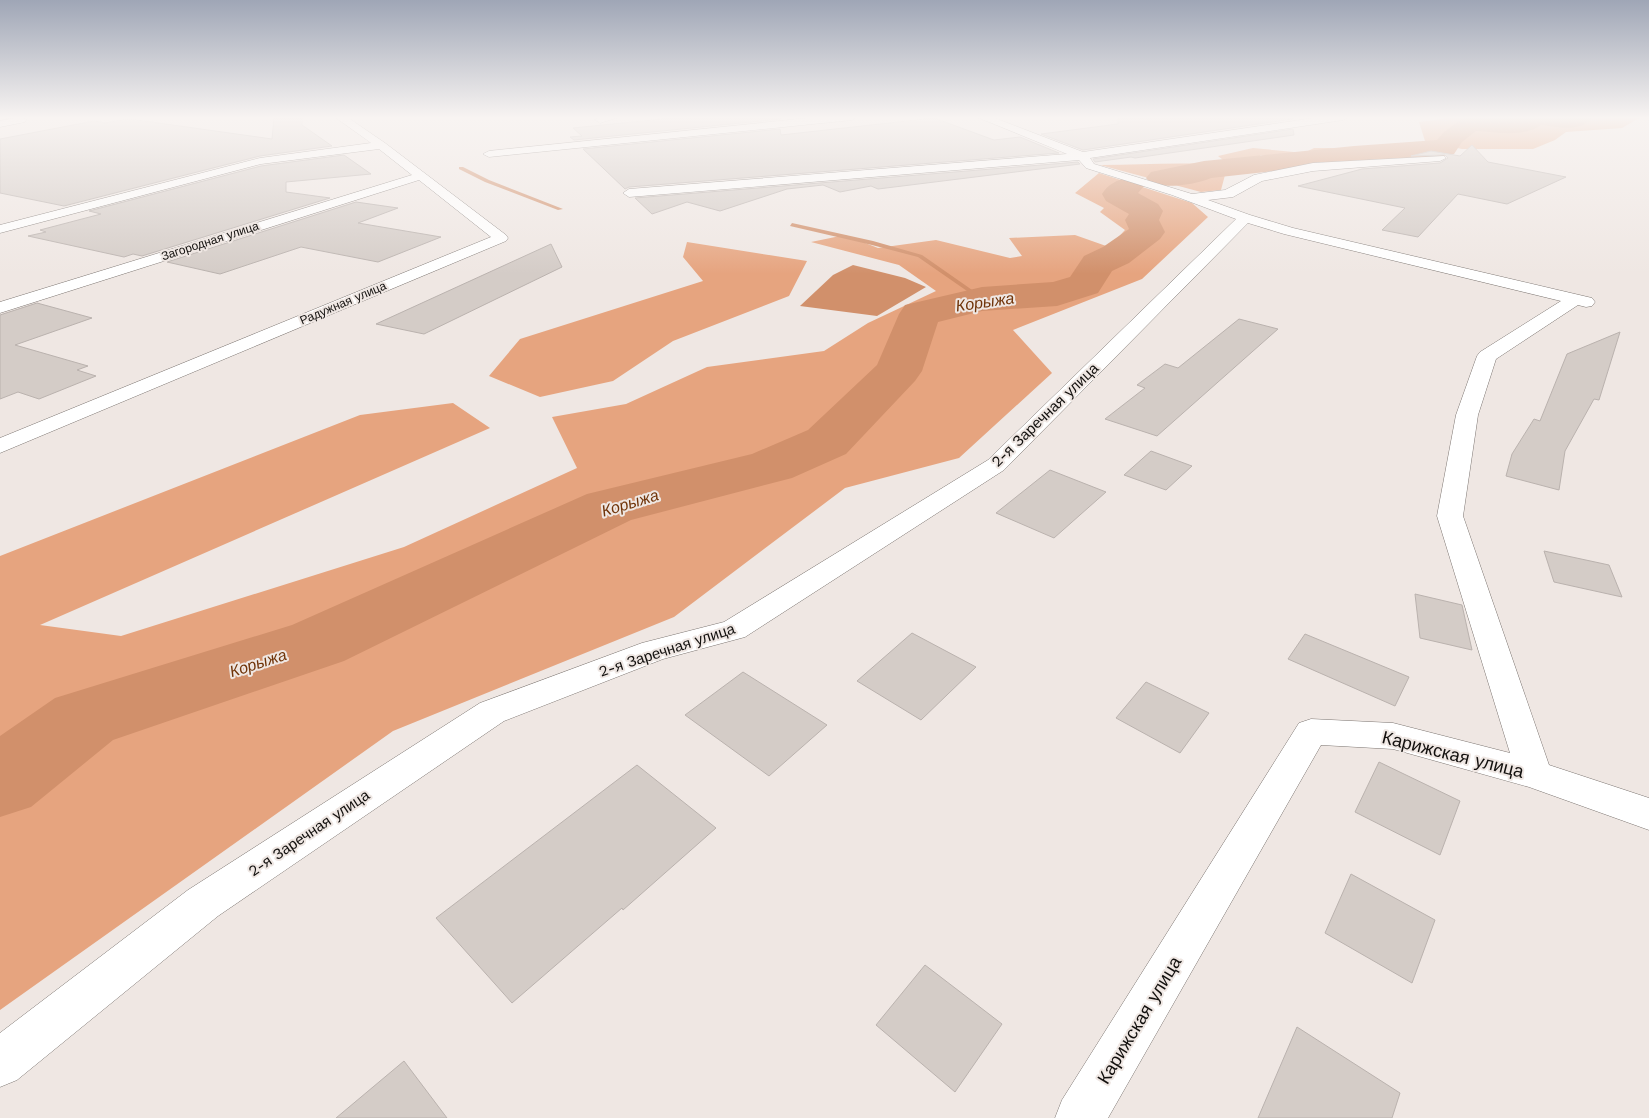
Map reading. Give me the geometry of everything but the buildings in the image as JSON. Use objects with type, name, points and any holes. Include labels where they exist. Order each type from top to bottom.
[{"type":"street","points":[[0,229],[229,169]]},
{"type":"street","name":"Радужная улица","points":[[0,446],[501,238],[411,169]]},
{"type":"street","points":[[629,194],[925,169]]},
{"type":"street","points":[[1100,169],[1190,197],[1244,218]]},
{"type":"street","points":[[1190,197],[1228,194],[1258,178],[1302,169]]},
{"type":"street","name":"Загородная улица","points":[[0,308],[420,176]]},
{"type":"street","name":"Карижская улица","points":[[1244,218],[1298,233],[1582,301],[1487,356],[1467,414],[1450,516],[1534,774]]},
{"type":"street","name":"2-я Заречная улица","points":[[0,1063],[203,903],[492,712],[653,651],[734,630],[996,465],[1244,218]]},
{"type":"street","name":"Карижская улица","points":[[1080,1118],[1311,732],[1393,736],[1534,774]]},
{"type":"street","points":[[1534,774],[1649,814]]},
{"type":"shaded area","points":[[1116,169],[1268,169],[1225,175],[1221,190],[1201,192]]},
{"type":"shaded area","points":[[1099,173],[1192,203],[1208,217],[1142,279],[1013,330],[1052,373],[959,458],[845,488],[674,617],[393,731],[0,1010],[0,556],[360,415],[453,403],[490,428],[40,625],[121,636],[404,547],[577,468],[552,417],[626,404],[707,367],[824,351],[868,323],[936,291],[899,265],[811,242],[845,235],[878,248],[936,240],[1010,258],[1022,256],[1009,238],[1075,235],[1109,247],[1125,230],[1100,212],[1104,208],[1075,193]]},
{"type":"shaded area","points":[[687,242],[807,261],[789,296],[673,341],[613,381],[540,397],[489,376],[520,339],[703,281],[683,257]]},
{"type":"shaded area","points":[[853,265],[905,278],[926,287],[877,316],[800,306],[833,275]]},
{"type":"waterway","points":[[463,169],[487,181],[560,209]]},
{"type":"waterway","name":"Корыжа","points":[[1161,178],[1199,173],[1212,169]]},
{"type":"waterway","name":"Корыжа","points":[[0,782],[84,719],[318,643],[609,507],[772,466],[827,442],[898,371],[920,314],[982,299],[1057,294],[1084,285],[1097,264],[1116,255],[1148,232],[1142,220],[1147,211],[1117,194],[1129,186]]},
{"type":"waterway","points":[[792,225],[873,243],[920,256],[982,299]]}]
